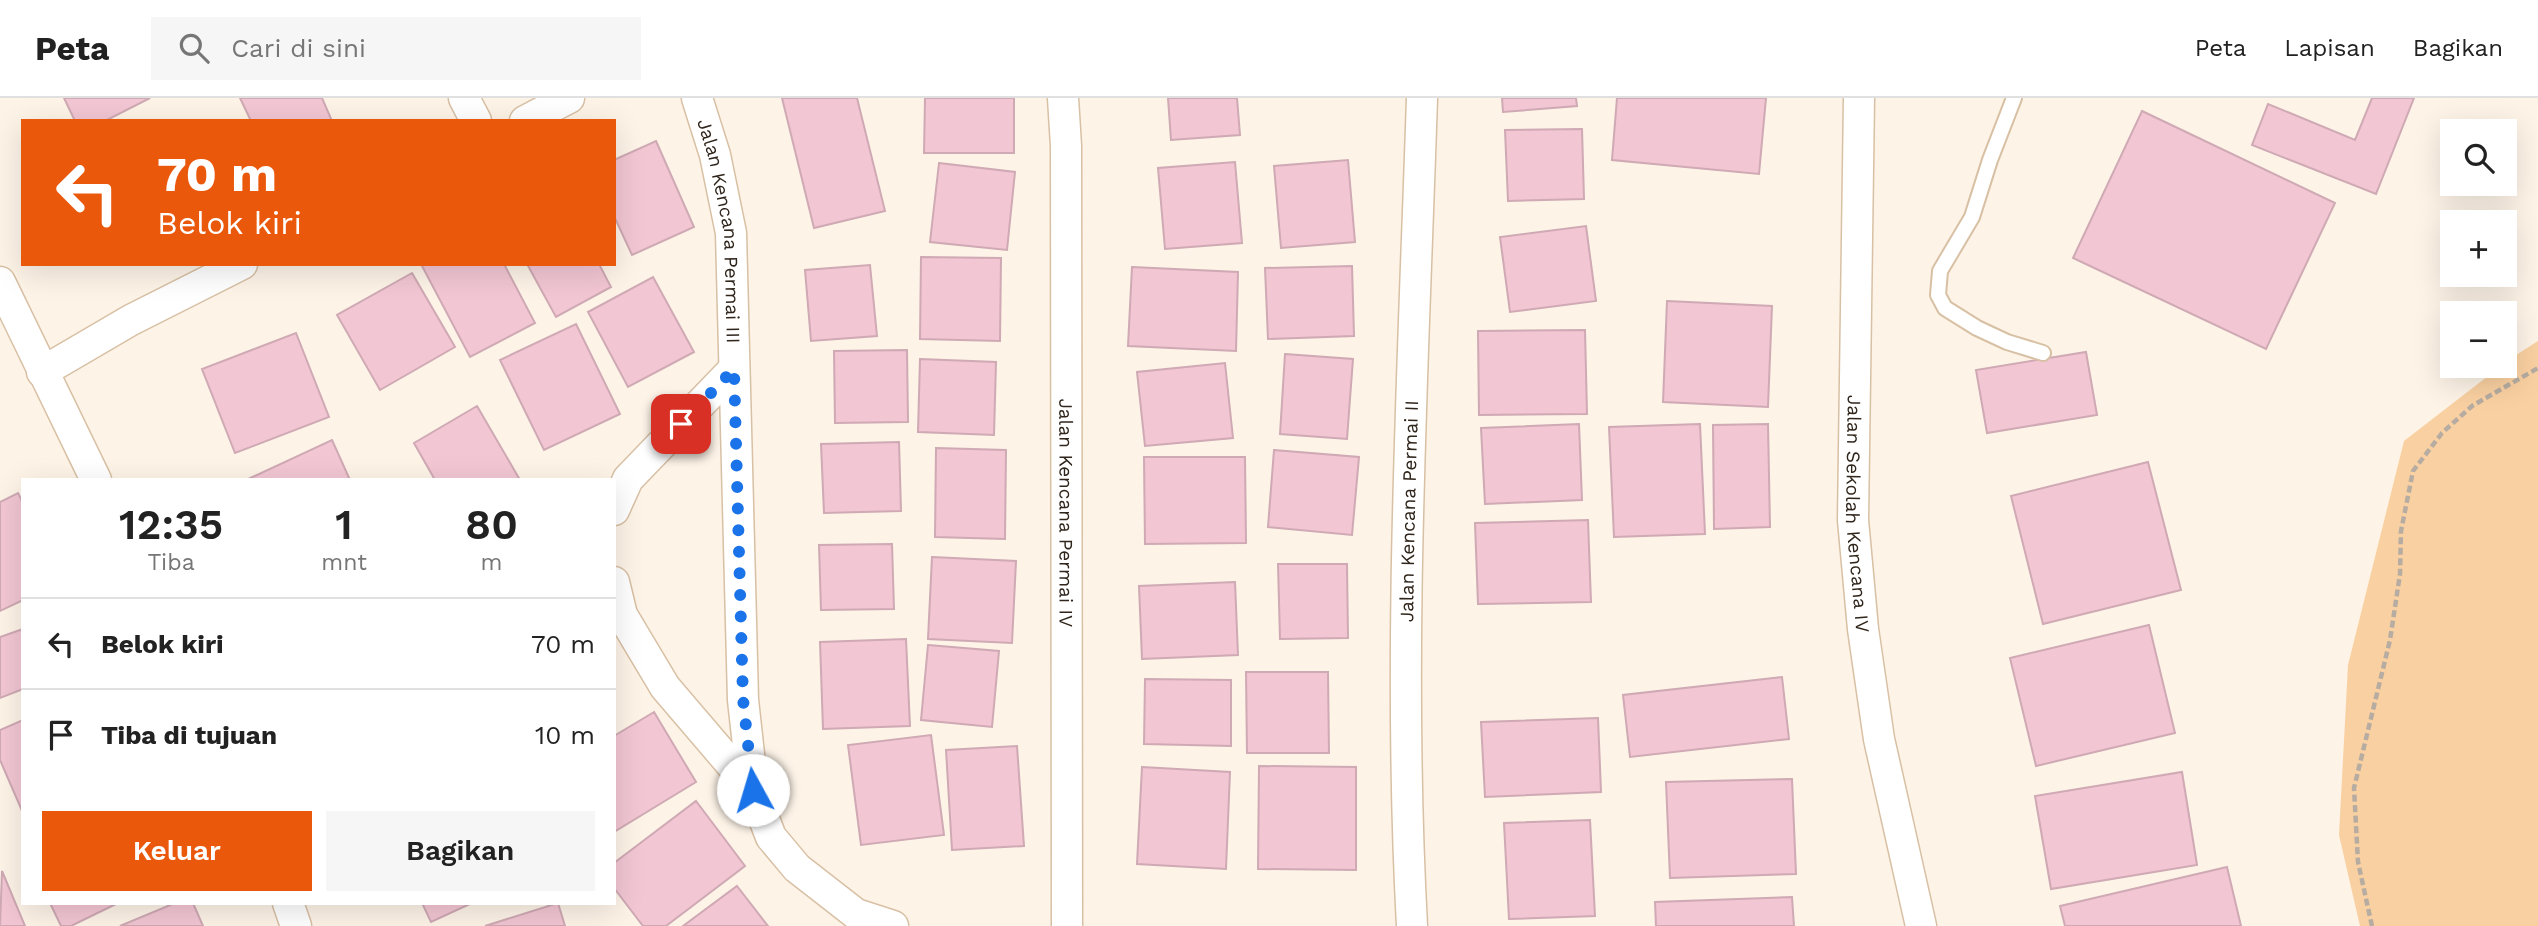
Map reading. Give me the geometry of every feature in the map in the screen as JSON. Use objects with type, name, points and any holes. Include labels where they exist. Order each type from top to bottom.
[{"type":"street","points":[[464,98],[475,119]]},
{"type":"street","points":[[529,119],[569,98]]},
{"type":"street","name":"Jalan Kencana Permai III","points":[[697,98],[715,155],[731,233],[743,699],[753,790],[771,837],[797,868],[856,914],[893,926]]},
{"type":"street","name":"Jalan Kencana Permai IV","points":[[1063,98],[1066,146],[1067,926]]},
{"type":"street","name":"Jalan Kencana Permai II","points":[[1412,926],[1406,676],[1422,98]]},
{"type":"street","name":"Jalan Sekolah Kencana IV","points":[[1859,98],[1853,520],[1863,629],[1879,739],[1921,926]]},
{"type":"street","points":[[42,372],[131,320],[238,266]]},
{"type":"street","points":[[0,282],[95,478]]},
{"type":"street","points":[[616,506],[628,479],[734,369]]},
{"type":"street","points":[[616,590],[622,615],[665,687],[753,790]]},
{"type":"street","points":[[289,905],[296,926]]},
{"type":"lane","points":[[2014,98],[1972,217],[1940,271],[1938,295],[1945,308],[1977,328],[2007,342],[2043,353]]},
{"type":"path","points":[[2372,926],[2358,862],[2354,788],[2390,640],[2400,574],[2401,531],[2413,471],[2442,433],[2472,406],[2538,368]]},
{"type":"shaded area","points":[[2538,341],[2538,926],[2360,926],[2339,835],[2348,665],[2404,441],[2485,378],[2517,378],[2517,354]]},
{"type":"building","points":[[64,98],[150,98],[109,119],[74,119]]},
{"type":"building","points":[[240,98],[322,98],[331,119],[250,119]]},
{"type":"building","points":[[782,98],[857,98],[885,211],[814,228]]},
{"type":"building","points":[[925,98],[1014,98],[1014,153],[924,153]]},
{"type":"building","points":[[1168,98],[1237,98],[1240,135],[1171,140]]},
{"type":"building","points":[[1502,98],[1576,98],[1577,106],[1503,112]]},
{"type":"building","points":[[1617,98],[1766,98],[1759,174],[1612,160]]},
{"type":"building","points":[[2372,98],[2414,98],[2376,194],[2252,145],[2268,104],[2355,140]]},
{"type":"building","points":[[2142,111],[2335,203],[2266,349],[2073,258]]},
{"type":"building","points":[[1582,129],[1584,199],[1508,201],[1505,130]]},
{"type":"building","points":[[656,141],[694,227],[632,255],[616,220],[616,159]]},
{"type":"building","points":[[1348,160],[1355,242],[1281,248],[1274,166]]},
{"type":"building","points":[[1235,162],[1242,243],[1165,249],[1158,168]]},
{"type":"building","points":[[939,163],[1015,172],[1007,250],[930,242]]},
{"type":"building","points":[[1586,226],[1596,301],[1510,312],[1500,237]]},
{"type":"building","points":[[921,257],[1001,258],[1000,341],[920,339]]},
{"type":"building","points":[[870,265],[877,336],[811,341],[805,270]]},
{"type":"building","points":[[422,266],[505,266],[535,323],[470,357]]},
{"type":"building","points":[[528,266],[600,266],[611,287],[556,317]]},
{"type":"building","points":[[1352,266],[1354,336],[1268,339],[1265,268]]},
{"type":"building","points":[[1132,267],[1238,272],[1236,351],[1128,346]]},
{"type":"building","points":[[412,273],[455,347],[380,390],[337,315]]},
{"type":"building","points":[[653,277],[694,352],[628,387],[588,312]]},
{"type":"building","points":[[1667,301],[1772,306],[1768,407],[1663,402]]},
{"type":"building","points":[[576,324],[620,414],[544,450],[500,360]]},
{"type":"building","points":[[1585,330],[1587,414],[1479,415],[1478,331]]},
{"type":"building","points":[[296,333],[329,417],[235,453],[202,369]]},
{"type":"building","points":[[907,350],[908,422],[835,423],[834,351]]},
{"type":"building","points":[[2086,352],[2097,415],[1987,433],[1976,370]]},
{"type":"building","points":[[1285,354],[1353,359],[1347,439],[1280,434]]},
{"type":"building","points":[[920,359],[996,362],[994,435],[918,432]]},
{"type":"building","points":[[1225,363],[1233,438],[1145,446],[1137,372]]},
{"type":"building","points":[[477,406],[519,478],[434,478],[414,443]]},
{"type":"building","points":[[1579,424],[1582,500],[1485,504],[1481,428]]},
{"type":"building","points":[[1700,424],[1705,534],[1614,537],[1609,427]]},
{"type":"building","points":[[1768,424],[1770,527],[1714,529],[1713,425]]},
{"type":"building","points":[[332,440],[349,478],[250,478]]},
{"type":"building","points":[[899,442],[901,511],[824,513],[821,444]]},
{"type":"building","points":[[936,448],[1006,450],[1005,539],[935,537]]},
{"type":"building","points":[[1274,450],[1359,457],[1352,535],[1268,527]]},
{"type":"building","points":[[1144,457],[1245,457],[1246,543],[1145,544]]},
{"type":"building","points":[[2148,462],[2181,590],[2043,624],[2011,496]]},
{"type":"building","points":[[18,493],[21,499],[21,601],[0,611],[0,502]]},
{"type":"building","points":[[1588,520],[1591,602],[1478,604],[1475,523]]},
{"type":"building","points":[[892,544],[894,609],[821,610],[819,545]]},
{"type":"building","points":[[932,557],[1016,561],[1012,643],[928,639]]},
{"type":"building","points":[[1278,564],[1347,564],[1348,638],[1280,639]]},
{"type":"building","points":[[1235,582],[1238,655],[1142,659],[1139,586]]},
{"type":"building","points":[[2149,625],[2175,733],[2036,766],[2010,658]]},
{"type":"building","points":[[21,630],[21,690],[0,698],[0,637]]},
{"type":"building","points":[[906,639],[910,726],[823,729],[820,642]]},
{"type":"building","points":[[928,645],[999,651],[992,727],[921,720]]},
{"type":"building","points":[[1246,672],[1328,672],[1329,753],[1247,753]]},
{"type":"building","points":[[1782,677],[1789,739],[1630,757],[1623,695]]},
{"type":"building","points":[[1145,679],[1231,680],[1231,746],[1144,744]]},
{"type":"building","points":[[654,712],[696,782],[616,831],[616,735]]},
{"type":"building","points":[[1598,718],[1601,792],[1485,797],[1481,722]]},
{"type":"building","points":[[21,721],[21,808],[0,760],[0,730]]},
{"type":"building","points":[[931,735],[944,835],[861,845],[848,745]]},
{"type":"building","points":[[1017,746],[1024,846],[952,850],[946,750]]},
{"type":"building","points":[[1259,766],[1356,767],[1356,870],[1258,869]]},
{"type":"building","points":[[1142,767],[1230,772],[1226,869],[1137,864]]},
{"type":"building","points":[[2182,772],[2197,865],[2051,889],[2035,796]]},
{"type":"building","points":[[1792,779],[1796,874],[1670,878],[1666,782]]},
{"type":"building","points":[[696,801],[745,866],[666,926],[643,926],[616,891],[616,861]]},
{"type":"building","points":[[1590,820],[1595,916],[1509,919],[1504,823]]},
{"type":"building","points":[[2227,867],[2241,926],[2065,926],[2060,906]]},
{"type":"building","points":[[2,871],[25,926],[0,926]]},
{"type":"building","points":[[737,886],[768,926],[683,926]]},
{"type":"building","points":[[1792,897],[1794,926],[1656,926],[1655,902]]},
{"type":"building","points":[[51,905],[114,905],[71,926],[61,926]]},
{"type":"building","points":[[170,905],[194,905],[203,926],[120,926]]},
{"type":"building","points":[[423,905],[468,905],[431,922]]},
{"type":"building","points":[[559,905],[565,926],[485,926]]},
{"type":"route","points":[[681,424],[734,369],[743,699],[753,790]]}]
